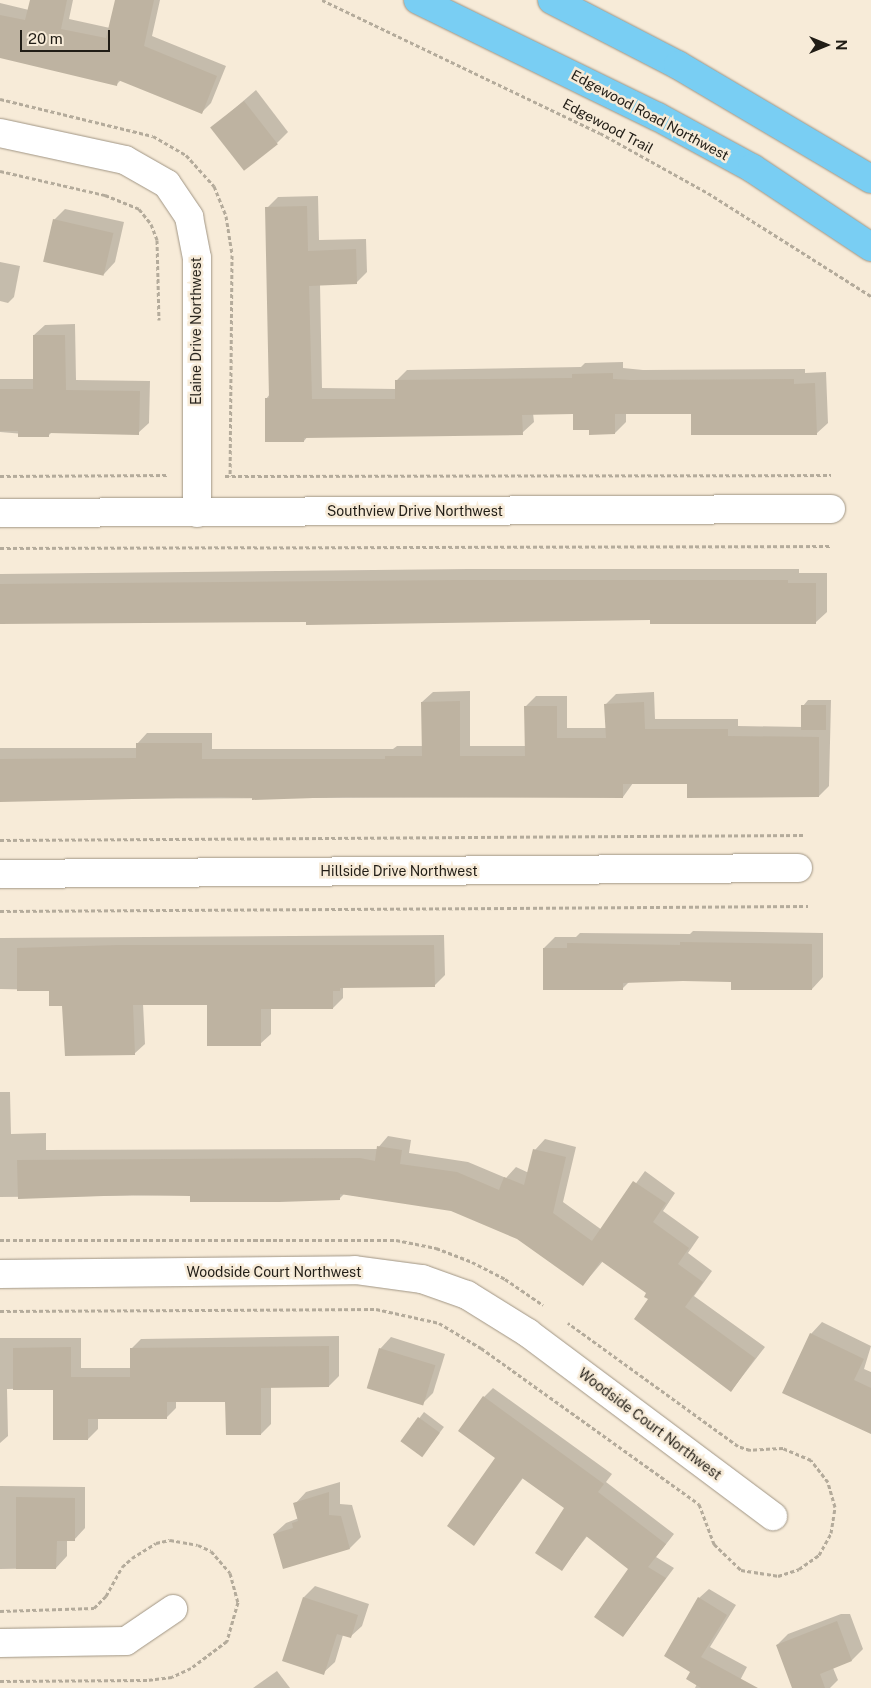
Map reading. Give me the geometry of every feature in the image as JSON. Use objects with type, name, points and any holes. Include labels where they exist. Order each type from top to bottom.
[{"type":"main road","name":"Edgewood Road Northwest","points":[[418,0],[658,117],[752,168],[871,248]]},
{"type":"main road","points":[[552,0],[678,64],[871,179]]},
{"type":"street","name":"Elaine Drive Northwest","points":[[0,133],[125,160],[167,184],[189,217],[197,258],[197,512]]},
{"type":"street","name":"Southview Drive Northwest","points":[[0,513],[831,509]]},
{"type":"street","name":"Hillside Drive Northwest","points":[[0,874],[798,868]]},
{"type":"street","name":"Woodside Court Northwest","points":[[0,1274],[355,1270],[422,1279],[467,1295],[528,1333],[773,1516]]},
{"type":"street","points":[[0,1643],[126,1641],[173,1609]]},
{"type":"path","name":"Edgewood Trail","points":[[322,0],[600,133],[708,193],[871,296]]},
{"type":"path","points":[[0,171],[105,194],[139,209],[151,224],[158,240],[160,320]]},
{"type":"path","points":[[0,476],[174,475]]},
{"type":"path","points":[[216,476],[831,475]]},
{"type":"path","points":[[0,548],[831,546]]},
{"type":"path","points":[[0,840],[805,835]]},
{"type":"path","points":[[0,911],[808,906]]},
{"type":"path","points":[[0,1240],[396,1240],[436,1248],[472,1262],[506,1279],[544,1306]]},
{"type":"path","points":[[0,1311],[376,1309],[439,1323],[482,1348],[699,1504],[714,1544],[741,1570],[778,1576],[799,1569],[819,1555],[831,1533],[835,1507],[828,1482],[811,1460],[783,1448],[750,1450],[738,1446],[560,1318]]},
{"type":"building","points":[[30,0],[67,0],[61,29],[106,38],[115,0],[154,0],[144,46],[217,76],[202,114],[118,80],[117,86],[0,58],[0,15],[25,20]]},
{"type":"building","points":[[244,101],[278,144],[244,171],[210,127]]},
{"type":"building","points":[[307,206],[308,251],[356,249],[357,284],[309,286],[312,399],[395,399],[395,380],[572,378],[572,374],[613,373],[613,379],[631,380],[794,379],[794,384],[815,383],[817,435],[691,435],[691,414],[615,414],[615,434],[589,435],[589,430],[573,430],[573,414],[522,415],[523,435],[304,438],[304,442],[265,442],[265,398],[269,398],[265,207]]},
{"type":"building","points":[[53,219],[113,233],[104,276],[43,262]]},
{"type":"building","points":[[33,335],[65,335],[66,390],[140,391],[139,435],[49,433],[49,437],[18,437],[18,431],[0,431],[0,389],[33,389]]},
{"type":"building","points":[[456,580],[788,580],[788,583],[816,583],[816,624],[650,624],[650,620],[306,625],[306,622],[0,624],[0,584]]},
{"type":"building","points":[[460,701],[460,756],[525,756],[524,706],[557,706],[557,738],[606,738],[604,704],[644,702],[645,729],[728,729],[728,736],[819,737],[819,797],[687,798],[687,784],[623,784],[623,798],[343,797],[252,800],[252,798],[221,797],[0,802],[0,759],[136,758],[136,743],[202,743],[202,759],[385,759],[385,756],[422,756],[421,702]]},
{"type":"building","points":[[801,705],[826,705],[826,730],[801,730]]},
{"type":"building","points":[[680,942],[812,944],[812,990],[731,990],[731,982],[683,981],[623,983],[623,990],[543,990],[543,948],[567,948],[567,943],[680,945]]},
{"type":"building","points":[[119,945],[434,945],[435,987],[340,988],[340,991],[333,991],[333,1009],[261,1009],[261,1046],[207,1046],[207,1005],[133,1005],[135,1055],[65,1056],[62,1006],[49,1006],[49,991],[17,991],[17,948]]},
{"type":"building","points":[[377,1146],[402,1150],[400,1164],[457,1172],[499,1190],[504,1177],[524,1185],[533,1149],[566,1157],[553,1213],[592,1241],[633,1181],[666,1203],[653,1222],[689,1248],[678,1264],[703,1282],[685,1307],[755,1358],[731,1392],[634,1319],[648,1299],[644,1297],[646,1293],[601,1261],[583,1286],[517,1239],[451,1211],[340,1194],[340,1200],[279,1202],[190,1202],[190,1196],[132,1195],[18,1199],[17,1160],[360,1158],[375,1161]]},
{"type":"building","points":[[810,1333],[864,1359],[854,1380],[871,1388],[871,1434],[782,1393]]},
{"type":"building","points":[[329,1346],[329,1387],[261,1388],[261,1435],[226,1435],[225,1402],[167,1402],[167,1419],[88,1419],[88,1440],[53,1440],[53,1390],[13,1390],[13,1348],[71,1347],[71,1377],[130,1377],[130,1348]]},
{"type":"building","points":[[379,1348],[435,1365],[423,1405],[367,1388]]},
{"type":"building","points":[[483,1396],[604,1484],[598,1492],[666,1544],[648,1567],[666,1578],[623,1637],[594,1617],[628,1569],[586,1536],[562,1571],[535,1553],[564,1508],[522,1478],[474,1546],[447,1526],[495,1458],[458,1431]]},
{"type":"building","points":[[418,1417],[440,1433],[422,1457],[400,1441]]},
{"type":"building","points":[[329,1492],[329,1515],[341,1516],[350,1549],[283,1569],[273,1534],[293,1528],[292,1523],[298,1521],[293,1503]]},
{"type":"building","points":[[16,1497],[75,1498],[75,1541],[57,1541],[56,1569],[16,1569]]},
{"type":"building","points":[[303,1597],[358,1615],[351,1638],[337,1634],[324,1675],[282,1661]]},
{"type":"building","points":[[698,1597],[727,1615],[701,1657],[758,1688],[701,1688],[686,1679],[690,1672],[664,1656]]},
{"type":"building","points":[[837,1621],[852,1661],[820,1674],[825,1688],[792,1688],[776,1645]]}]
